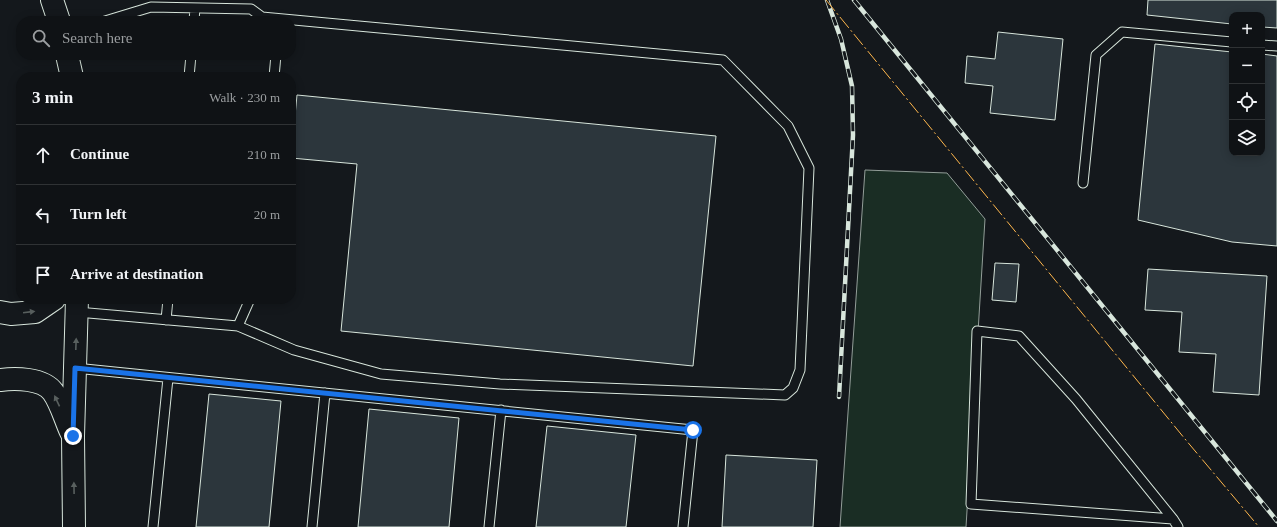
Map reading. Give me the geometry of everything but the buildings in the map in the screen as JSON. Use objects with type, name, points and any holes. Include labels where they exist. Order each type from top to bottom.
[{"type":"street","points":[[52,0],[57,16]]},
{"type":"street","points":[[68,60],[71,72]]},
{"type":"street","points":[[0,312],[11,314],[35,312],[47,304]]},
{"type":"street","points":[[74,527],[73,436],[77,305]]},
{"type":"street","points":[[0,380],[23,379],[40,382],[52,390],[73,436]]},
{"type":"lane","points":[[121,16],[151,7],[251,9],[261,16]]},
{"type":"lane","points":[[194,16],[195,8]]},
{"type":"lane","points":[[77,305],[166,320],[238,326],[294,350],[381,374],[492,383],[785,395],[794,388],[800,370],[809,168],[788,126],[723,60],[296,22]]},
{"type":"lane","points":[[1083,183],[1096,55],[1122,32],[1229,42]]},
{"type":"lane","points":[[1265,45],[1277,46]]},
{"type":"lane","points":[[189,72],[191,60]]},
{"type":"lane","points":[[274,72],[276,60]]},
{"type":"lane","points":[[166,320],[168,304]]},
{"type":"lane","points":[[238,326],[248,304]]},
{"type":"lane","points":[[977,331],[1019,336],[1076,399],[1176,523],[971,504],[977,331]]},
{"type":"lane","points":[[75,368],[693,430],[683,527]]},
{"type":"lane","points":[[153,527],[168,378]]},
{"type":"lane","points":[[312,527],[326,394]]},
{"type":"lane","points":[[489,527],[501,410]]},
{"type":"green space","points":[[865,170],[947,173],[985,219],[966,527],[840,527]]},
{"type":"railway","points":[[827,0],[841,39],[852,86],[853,135],[839,397]]},
{"type":"railway","points":[[854,0],[1277,521]]},
{"type":"power","points":[[826,0],[1185,439],[1259,527]]},
{"type":"route","points":[[73,436],[75,368],[693,430]]}]
